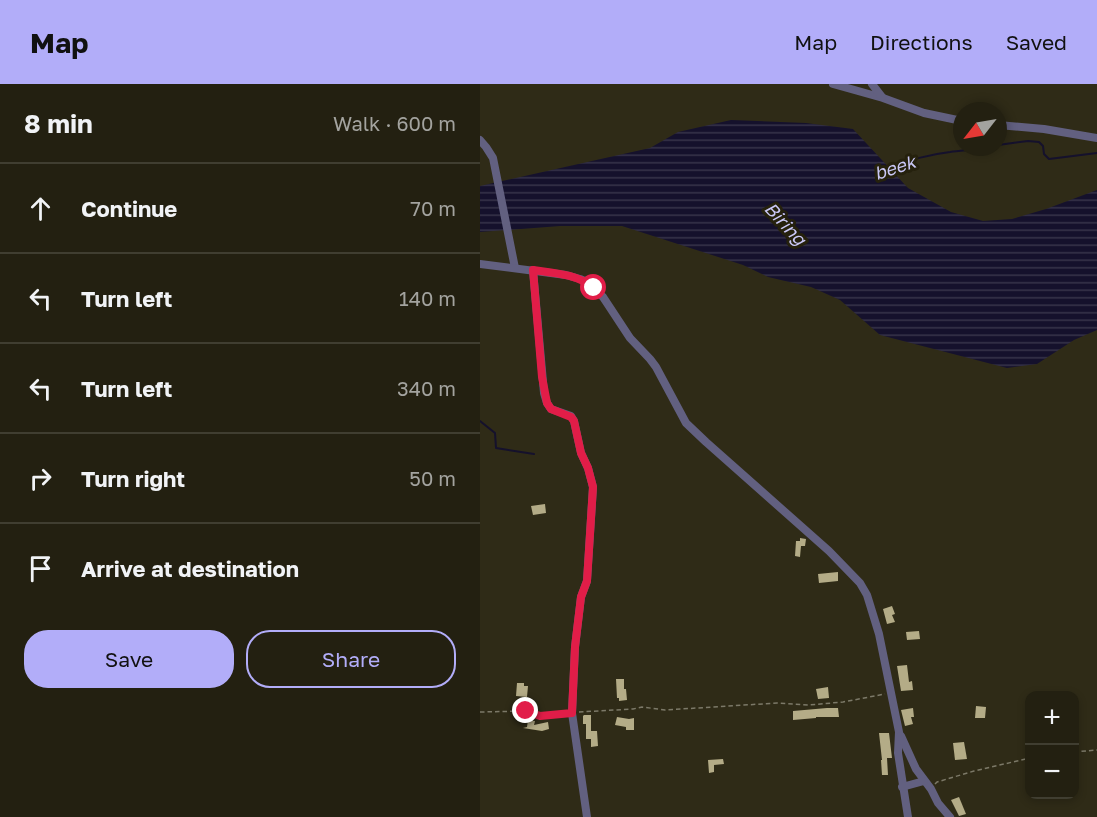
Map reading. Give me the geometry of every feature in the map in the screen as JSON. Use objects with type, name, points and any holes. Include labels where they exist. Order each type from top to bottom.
[{"type":"street","points":[[833,84],[883,98],[924,113],[953,119]]},
{"type":"street","points":[[872,84],[883,98]]},
{"type":"street","points":[[1007,126],[1097,138]]},
{"type":"street","points":[[480,140],[493,158],[515,268]]},
{"type":"street","points":[[480,264],[566,275],[580,279],[594,288],[603,297],[630,338],[650,358],[686,423],[829,551],[860,583],[869,601],[879,634],[899,732],[916,769],[950,817]]},
{"type":"street","points":[[533,270],[542,377],[547,403],[551,409],[571,417],[574,421],[581,453],[593,487],[587,581],[581,597],[575,647],[572,713],[587,817]]},
{"type":"street","points":[[899,732],[898,753],[908,817]]},
{"type":"street","points":[[902,787],[924,781]]},
{"type":"path","points":[[480,712],[526,711],[540,716],[642,707],[665,710],[777,703],[809,705],[843,702],[891,692]]},
{"type":"path","points":[[1079,752],[1097,750]]},
{"type":"path","points":[[931,789],[937,782],[1025,759]]},
{"type":"water","name":"Biring","points":[[731,120],[806,123],[853,129],[908,188],[951,212],[983,221],[1012,219],[1097,190],[1097,330],[1074,340],[1037,364],[1007,368],[880,335],[840,300],[811,287],[768,277],[743,265],[622,226],[560,226],[480,232],[480,186],[650,148],[678,132]]},
{"type":"building","points":[[545,504],[546,513],[533,515],[531,506]]},
{"type":"building","points":[[800,538],[806,539],[805,546],[801,546],[800,557],[795,556],[796,541],[800,541]]},
{"type":"building","points":[[838,572],[838,581],[819,583],[818,574]]},
{"type":"building","points":[[892,606],[895,622],[887,624],[883,609]]},
{"type":"building","points":[[919,631],[920,639],[907,640],[906,632]]},
{"type":"building","points":[[907,665],[909,682],[912,681],[913,690],[901,691],[897,666]]},
{"type":"building","points":[[616,679],[624,679],[627,700],[619,701],[617,698]]},
{"type":"building","points":[[517,683],[524,683],[524,686],[528,686],[527,697],[516,696]]},
{"type":"building","points":[[828,687],[829,698],[818,699],[816,689]]},
{"type":"building","points":[[976,706],[986,707],[985,718],[975,718]]},
{"type":"building","points":[[838,708],[839,717],[793,720],[793,711]]},
{"type":"building","points":[[913,708],[914,717],[911,717],[913,724],[905,726],[901,710]]},
{"type":"building","points":[[584,715],[591,715],[591,731],[597,731],[598,746],[591,747],[591,739],[586,739]]},
{"type":"building","points":[[617,717],[634,718],[634,730],[626,730],[626,727],[615,725]]},
{"type":"building","points":[[528,720],[535,721],[534,725],[548,722],[549,729],[542,731],[523,728],[527,727]]},
{"type":"building","points":[[879,733],[889,733],[892,758],[887,758],[888,775],[882,775]]},
{"type":"building","points":[[964,742],[967,759],[955,760],[953,743]]},
{"type":"building","points":[[723,759],[724,764],[714,765],[714,772],[709,773],[708,760]]},
{"type":"building","points":[[959,797],[966,814],[959,816],[951,800]]},
{"type":"waterway","points":[[1007,144],[1039,142],[1049,159],[1097,153]]},
{"type":"waterway","name":"beek","points":[[890,169],[928,156],[953,152]]},
{"type":"waterway","points":[[480,421],[495,433],[496,448],[534,454]]},
{"type":"route","points":[[526,711],[540,716],[572,713],[578,613],[587,581],[593,487],[581,453],[574,421],[571,417],[551,409],[544,393],[533,270],[580,279],[594,288]]}]
